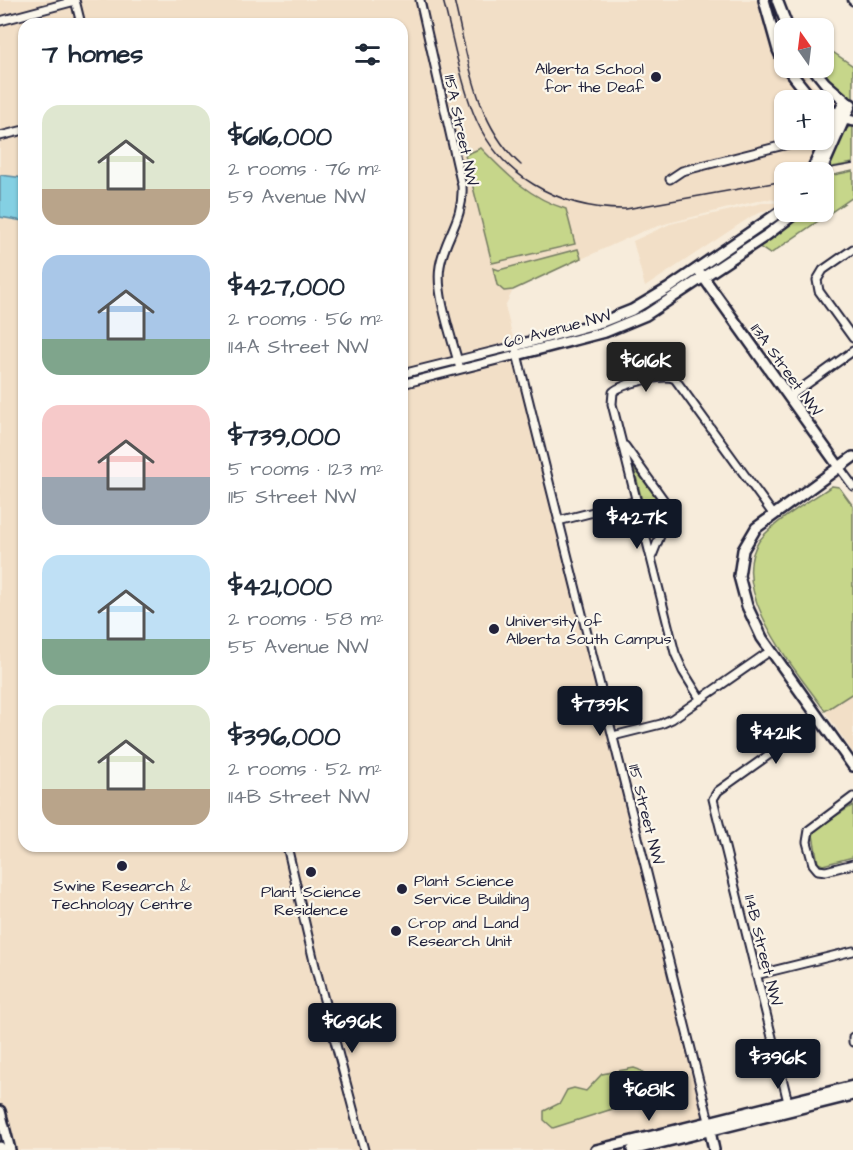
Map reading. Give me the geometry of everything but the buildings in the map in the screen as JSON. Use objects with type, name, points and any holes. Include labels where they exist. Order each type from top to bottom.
[{"type":"street","name":"115A Street NW","points":[[420,0],[462,186],[459,215],[443,253],[439,272],[441,292],[460,369]]},
{"type":"street","points":[[764,0],[774,36]]},
{"type":"street","points":[[777,0],[784,18]]},
{"type":"street","points":[[0,21],[75,1],[79,18]]},
{"type":"street","points":[[795,78],[805,90]]},
{"type":"street","points":[[821,78],[850,103],[845,118],[834,135]]},
{"type":"street","points":[[0,136],[18,132]]},
{"type":"street","points":[[670,179],[682,171],[774,148]]},
{"type":"street","name":"60 Avenue NW","points":[[408,382],[460,369],[618,316],[650,301],[774,216]]},
{"type":"street","name":"60 Avenue NW","points":[[408,372],[458,360],[589,337],[619,327],[657,309],[784,222]]},
{"type":"street","points":[[853,249],[823,270],[817,280],[819,291],[853,338]]},
{"type":"street","name":"113A Street NW","points":[[698,269],[853,486]]},
{"type":"street","name":"115 Street NW","points":[[516,350],[714,1150]]},
{"type":"street","points":[[789,397],[853,351]]},
{"type":"street","points":[[701,700],[682,671],[675,653],[612,404],[613,392],[623,386],[661,377],[671,376],[678,381],[773,514]]},
{"type":"street","points":[[622,442],[667,502],[669,509],[651,557]]},
{"type":"street","points":[[853,457],[756,528],[743,550],[739,576],[747,606],[770,651],[853,766]]},
{"type":"street","points":[[558,521],[637,501]]},
{"type":"street","points":[[613,736],[668,721],[770,651]]},
{"type":"street","name":"114B Street NW","points":[[789,1106],[713,802],[718,791],[819,719]]},
{"type":"street","points":[[853,797],[814,825],[808,833],[807,842],[813,864],[818,870],[826,871],[853,864]]},
{"type":"street","points":[[288,852],[315,966],[364,1150]]},
{"type":"street","points":[[756,975],[853,951]]},
{"type":"street","points":[[853,1037],[853,1042]]},
{"type":"street","points":[[596,1150],[709,1126],[789,1106],[853,1086]]},
{"type":"street","points":[[789,1106],[853,1095]]},
{"type":"street","points":[[0,1111],[10,1150]]},
{"type":"street","points":[[632,1150],[709,1126]]},
{"type":"shaded area","name":"University of Alberta South Campus","points":[[0,0],[771,0],[778,18],[774,18],[774,78],[806,78],[818,90],[774,90],[774,150],[826,150],[821,162],[774,162],[774,200],[765,199],[641,232],[513,290],[505,306],[709,1121],[613,1150],[5,1150],[0,1130]]},
{"type":"shaded area","name":"University of Alberta South Campus","points":[[834,101],[845,108],[834,132]]},
{"type":"shaded area","points":[[762,203],[774,203],[774,207],[752,216],[645,287],[633,241],[670,224]]},
{"type":"shaded area","points":[[853,693],[853,753],[825,711]]},
{"type":"green space","points":[[834,53],[853,66],[853,100],[828,78],[834,78]]},
{"type":"green space","points":[[853,124],[853,163],[834,167],[834,162],[830,162],[844,131]]},
{"type":"green space","points":[[481,148],[530,192],[566,209],[575,244],[492,263],[465,155]]},
{"type":"green space","points":[[853,171],[853,197],[834,210],[834,175]]},
{"type":"green space","points":[[789,222],[817,222],[770,254],[758,246]]},
{"type":"green space","points":[[578,249],[581,258],[513,290],[504,291],[497,285],[493,268],[499,270]]},
{"type":"green space","points":[[634,468],[664,508],[651,538]]},
{"type":"green space","points":[[832,486],[839,487],[853,506],[853,693],[825,711],[784,653],[758,606],[752,583],[751,561],[759,541],[765,534]]},
{"type":"green space","points":[[853,805],[853,857],[823,865],[818,863],[813,835],[818,827]]},
{"type":"green space","points":[[634,1068],[643,1073],[650,1082],[654,1092],[654,1103],[638,1102],[625,1105],[553,1128],[544,1120],[544,1111],[560,1103],[567,1090],[574,1088],[586,1091],[602,1074]]},
{"type":"water","points":[[0,175],[18,177],[18,220],[0,217]]},
{"type":"tram line","points":[[443,0],[473,112],[484,134],[498,154],[534,185],[578,203],[601,208],[626,209],[774,183]]},
{"type":"tram line","points":[[454,0],[469,66],[483,110],[505,148],[521,165]]},
{"type":"tram line","points":[[834,167],[853,164]]},
{"type":"place","name":"Alberta School for the Deaf","points":[[656,77]]},
{"type":"place","name":"University of Alberta South Campus","points":[[494,629]]},
{"type":"place","name":"Swine Research & Technology Centre","points":[[122,866]]},
{"type":"place","name":"Plant Science Residence","points":[[311,872]]},
{"type":"place","name":"Plant Science Service Building","points":[[402,889]]},
{"type":"place","name":"Crop and Land Research Unit","points":[[396,931]]}]
